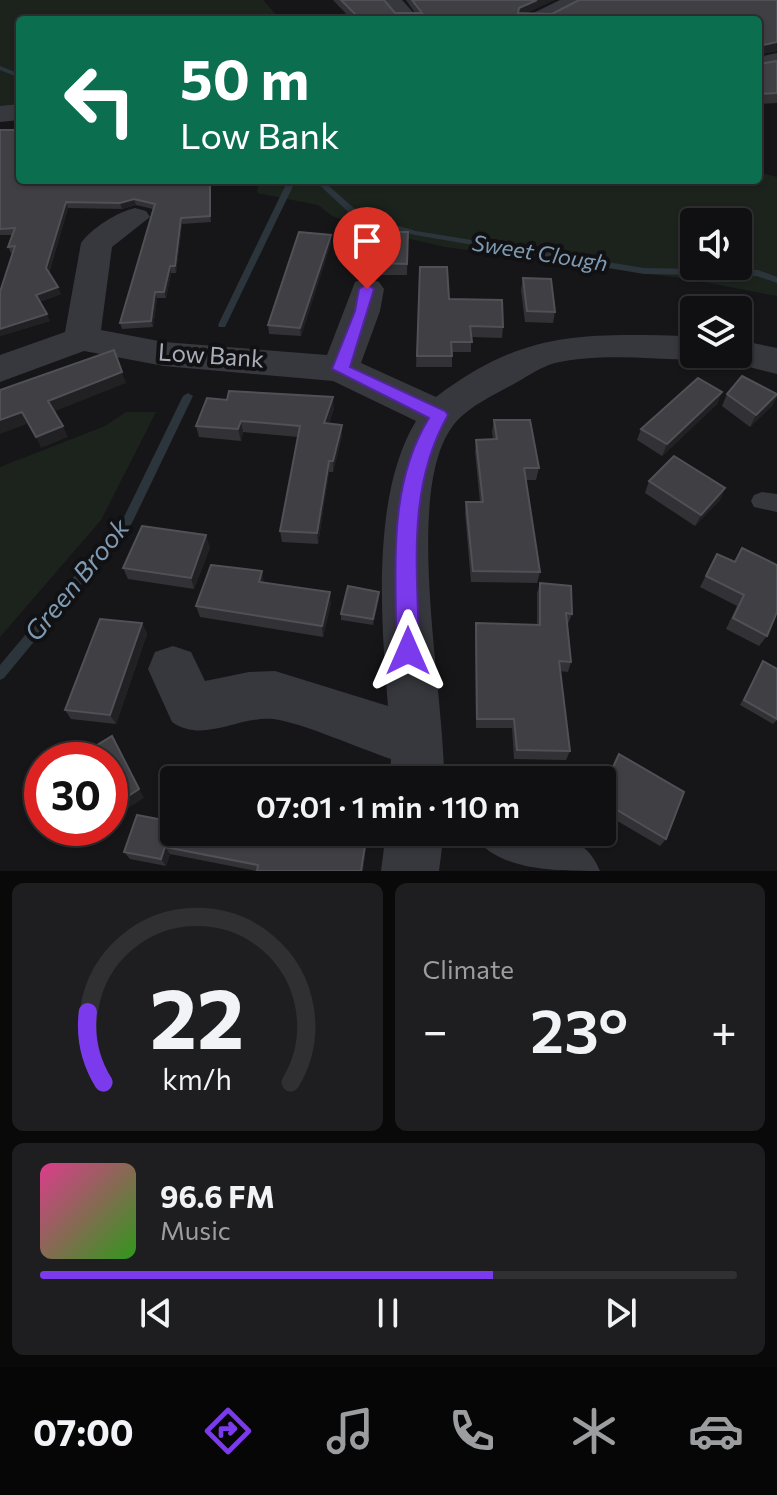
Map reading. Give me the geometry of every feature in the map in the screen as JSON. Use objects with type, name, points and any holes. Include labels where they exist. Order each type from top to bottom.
[{"type":"street","points":[[390,0],[405,16]]},
{"type":"street","points":[[540,16],[579,0]]},
{"type":"street","points":[[0,369],[82,339],[97,243],[135,217]]},
{"type":"street","points":[[340,369],[363,311],[367,289]]},
{"type":"street","name":"Low Bank","points":[[82,339],[164,354],[340,369],[439,415]]},
{"type":"street","points":[[173,669],[190,704],[196,708],[249,696],[275,695],[418,761],[408,651],[407,509],[422,445],[439,415],[471,390],[543,353],[588,346],[680,348]]},
{"type":"street","points":[[752,355],[777,361]]},
{"type":"street","points":[[410,871],[413,846]]},
{"type":"street","points":[[526,846],[571,871]]},
{"type":"shaded area","points":[[0,0],[263,0],[277,16],[16,16],[16,106],[0,106]]},
{"type":"shaded area","points":[[762,173],[777,177],[777,296],[693,280],[752,280],[752,208],[680,208],[680,278],[445,247],[363,228],[332,216],[318,205],[257,193],[258,184],[762,184]]},
{"type":"shaded area","points":[[126,412],[156,412],[101,520],[0,637],[0,467],[105,426]]},
{"type":"building","points":[[341,0],[384,0],[395,13],[422,13],[412,0],[537,0],[519,8],[518,13],[552,14],[579,0],[777,0],[777,42],[762,45],[762,16],[357,16]]},
{"type":"building","points":[[777,61],[777,93],[762,94],[762,64]]},
{"type":"building","points":[[0,130],[16,130],[16,184],[210,184],[210,216],[181,218],[175,266],[170,266],[164,292],[155,292],[151,321],[120,323],[155,204],[134,199],[120,203],[66,202],[46,268],[58,287],[36,295],[47,314],[0,329],[0,292],[15,246],[8,247],[15,228],[0,229]]},
{"type":"building","points":[[299,232],[331,235],[300,328],[268,325]]},
{"type":"building","points":[[380,232],[408,232],[407,264],[378,263]]},
{"type":"building","points":[[420,267],[447,267],[449,299],[502,300],[503,327],[470,326],[472,342],[451,342],[452,356],[417,356]]},
{"type":"building","points":[[523,278],[551,279],[555,312],[527,311]]},
{"type":"building","points":[[114,350],[122,372],[48,401],[63,426],[36,437],[22,412],[0,420],[0,390]]},
{"type":"building","points":[[742,376],[777,394],[756,415],[727,394]]},
{"type":"building","points":[[698,378],[722,392],[667,444],[641,429]]},
{"type":"building","points":[[229,391],[333,397],[324,423],[342,425],[333,461],[329,461],[317,533],[280,531],[300,426],[241,421],[238,429],[196,426],[207,398],[227,400]]},
{"type":"building","points":[[494,420],[530,420],[539,468],[524,468],[540,572],[473,571],[466,502],[483,502],[476,440],[497,439]]},
{"type":"building","points":[[674,456],[725,488],[701,515],[649,481]]},
{"type":"building","points":[[142,526],[206,535],[191,578],[123,568]]},
{"type":"building","points":[[742,548],[777,565],[777,612],[767,636],[733,618],[744,595],[706,576],[717,554],[735,562]]},
{"type":"building","points":[[211,565],[262,571],[259,582],[330,592],[322,626],[196,606]]},
{"type":"building","points":[[540,583],[571,586],[572,614],[566,613],[571,662],[559,661],[570,751],[517,750],[514,719],[477,719],[476,623],[540,625]]},
{"type":"building","points":[[348,586],[379,592],[373,619],[341,614]]},
{"type":"building","points":[[100,619],[142,623],[110,715],[65,710]]},
{"type":"building","points":[[763,661],[777,669],[777,719],[744,700]]},
{"type":"building","points":[[619,754],[684,792],[666,839],[616,809],[616,766],[613,766]]},
{"type":"building","points":[[128,767],[139,789],[128,796]]},
{"type":"building","points":[[137,815],[160,819],[160,846],[365,846],[361,871],[257,871],[258,865],[165,847],[161,859],[124,852]]},
{"type":"waterway","name":"Green Brook","points":[[0,68],[16,74]]},
{"type":"waterway","name":"Green Brook","points":[[222,325],[290,184]]},
{"type":"waterway","name":"Sweet Clough","points":[[322,184],[360,218],[415,233],[644,271],[758,273],[777,280]]},
{"type":"waterway","name":"Green Brook","points":[[0,674],[128,520],[188,396]]},
{"type":"route","points":[[367,289],[363,311],[340,369],[439,415],[422,445],[407,509],[408,651]]}]
